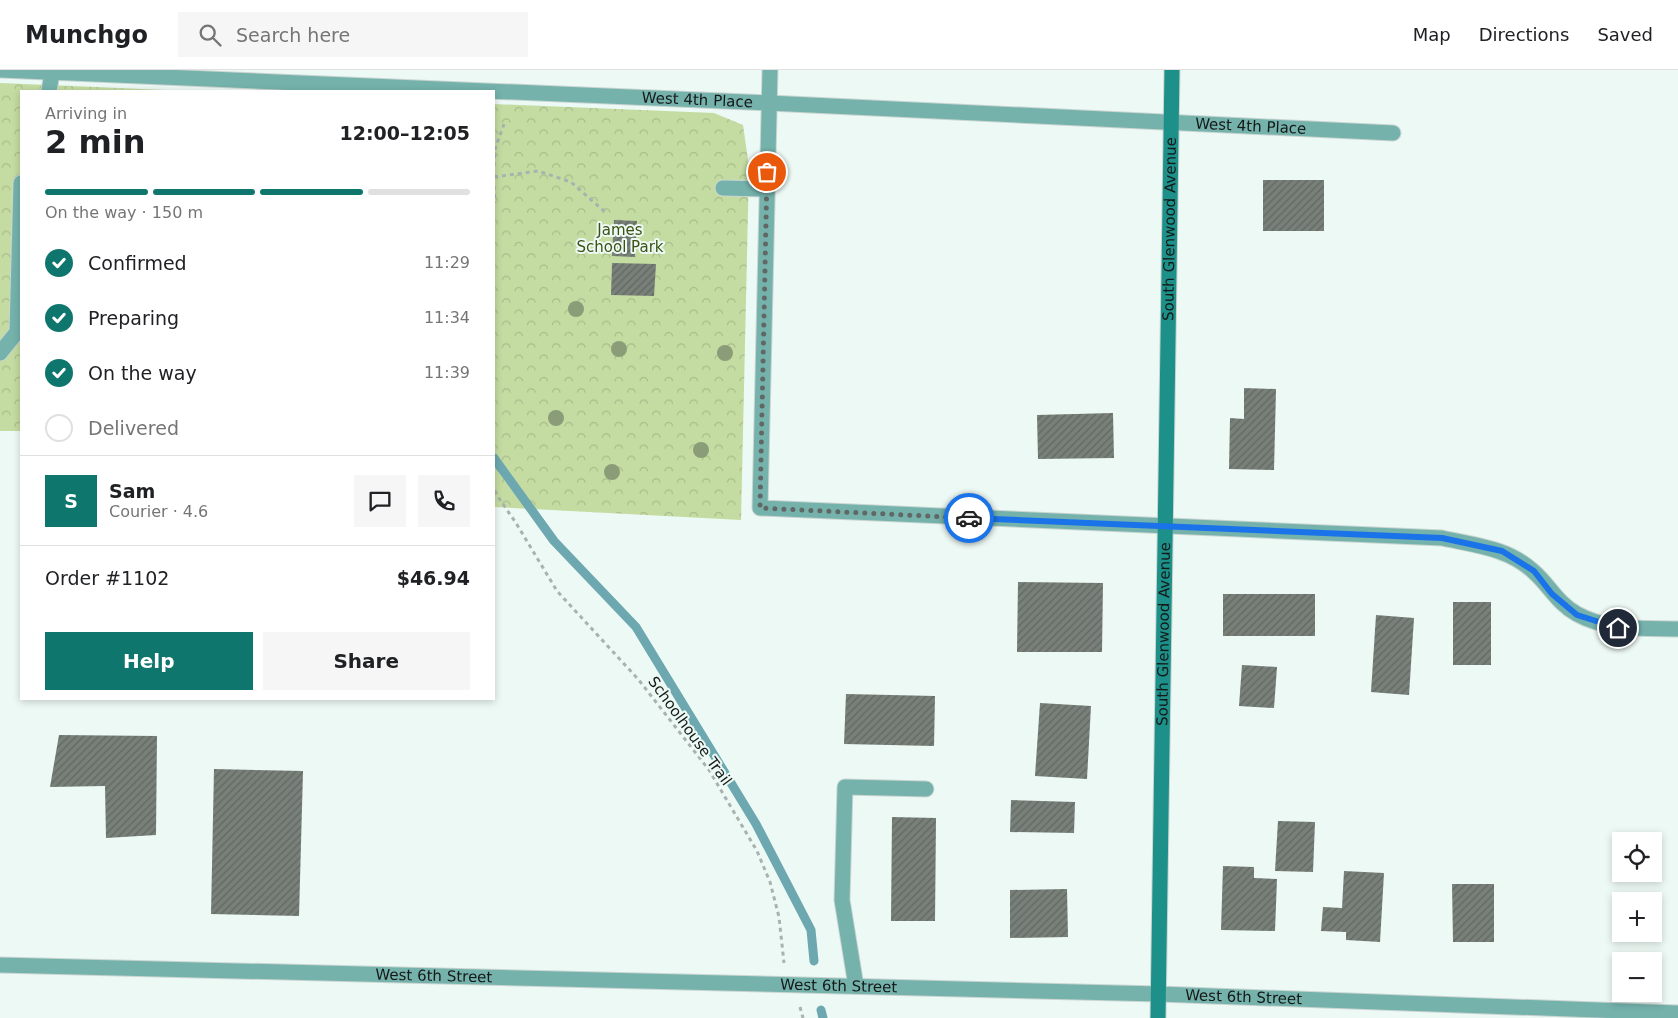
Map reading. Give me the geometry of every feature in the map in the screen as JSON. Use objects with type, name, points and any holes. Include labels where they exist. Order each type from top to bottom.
[{"type":"street","name":"West 4th Place","points":[[0,70],[458,90]]},
{"type":"street","points":[[770,70],[760,508],[1442,538],[1502,551],[1534,571],[1552,594],[1577,615],[1618,628],[1678,629]]},
{"type":"street","name":"South Glenwood Avenue","points":[[1158,1018],[1172,70]]},
{"type":"street","points":[[49,90],[52,73]]},
{"type":"street","name":"West 4th Place","points":[[495,92],[1393,133]]},
{"type":"street","points":[[723,188],[766,189]]},
{"type":"street","points":[[0,353],[17,332],[20,220]]},
{"type":"street","points":[[856,986],[842,900],[845,787],[926,789]]},
{"type":"street","name":"West 6th Street","points":[[0,965],[1158,994],[1678,1013]]},
{"type":"path","points":[[495,149],[504,124]]},
{"type":"path","points":[[495,177],[538,171],[571,182],[605,212]]},
{"type":"path","name":"Schoolhouse Trail","points":[[495,492],[516,523],[557,592],[638,678],[709,770],[757,851],[770,882],[779,917],[783,960],[794,986],[803,1018]]},
{"type":"green space","points":[[0,83],[166,90],[20,90],[20,431],[0,431]]},
{"type":"green space","name":"James School Park","points":[[495,104],[714,113],[743,125],[749,167],[741,520],[495,507]]},
{"type":"building","points":[[1263,180],[1324,180],[1324,231],[1263,231]]},
{"type":"building","points":[[614,220],[637,221],[635,257],[612,256]]},
{"type":"building","points":[[612,263],[656,264],[654,296],[611,295]]},
{"type":"building","points":[[1244,388],[1276,389],[1274,470],[1229,469],[1230,418],[1244,419]]},
{"type":"building","points":[[1113,413],[1114,458],[1038,459],[1037,415]]},
{"type":"building","points":[[1018,582],[1103,583],[1102,652],[1017,652]]},
{"type":"building","points":[[1223,594],[1315,594],[1315,636],[1223,636]]},
{"type":"building","points":[[1453,602],[1491,602],[1491,665],[1453,665]]},
{"type":"building","points":[[1376,615],[1414,618],[1409,695],[1371,692]]},
{"type":"building","points":[[1242,665],[1277,667],[1274,708],[1239,706]]},
{"type":"building","points":[[846,694],[935,696],[934,746],[844,744]]},
{"type":"building","points":[[1040,703],[1091,706],[1087,779],[1035,776]]},
{"type":"building","points":[[59,735],[157,736],[156,835],[106,838],[105,786],[50,787]]},
{"type":"building","points":[[214,769],[303,771],[299,916],[211,914]]},
{"type":"building","points":[[1011,800],[1075,802],[1074,833],[1010,832]]},
{"type":"building","points":[[892,817],[936,818],[935,921],[891,921]]},
{"type":"building","points":[[1278,821],[1315,822],[1313,872],[1275,871]]},
{"type":"building","points":[[1223,866],[1254,867],[1254,878],[1277,879],[1275,931],[1221,930]]},
{"type":"building","points":[[1344,871],[1384,873],[1380,942],[1346,940],[1346,932],[1321,931],[1323,907],[1342,908]]},
{"type":"building","points":[[1452,884],[1494,884],[1494,942],[1453,942]]},
{"type":"building","points":[[1067,889],[1068,937],[1010,938],[1010,890]]},
{"type":"waterway","points":[[495,459],[554,541],[636,627],[756,824],[811,930],[814,961]]},
{"type":"waterway","points":[[821,1010],[823,1018]]},
{"type":"way so far","points":[[767,172],[760,508],[969,518]]},
{"type":"route","points":[[969,518],[1442,538],[1502,551],[1534,571],[1552,594],[1577,615],[1618,628]]}]
